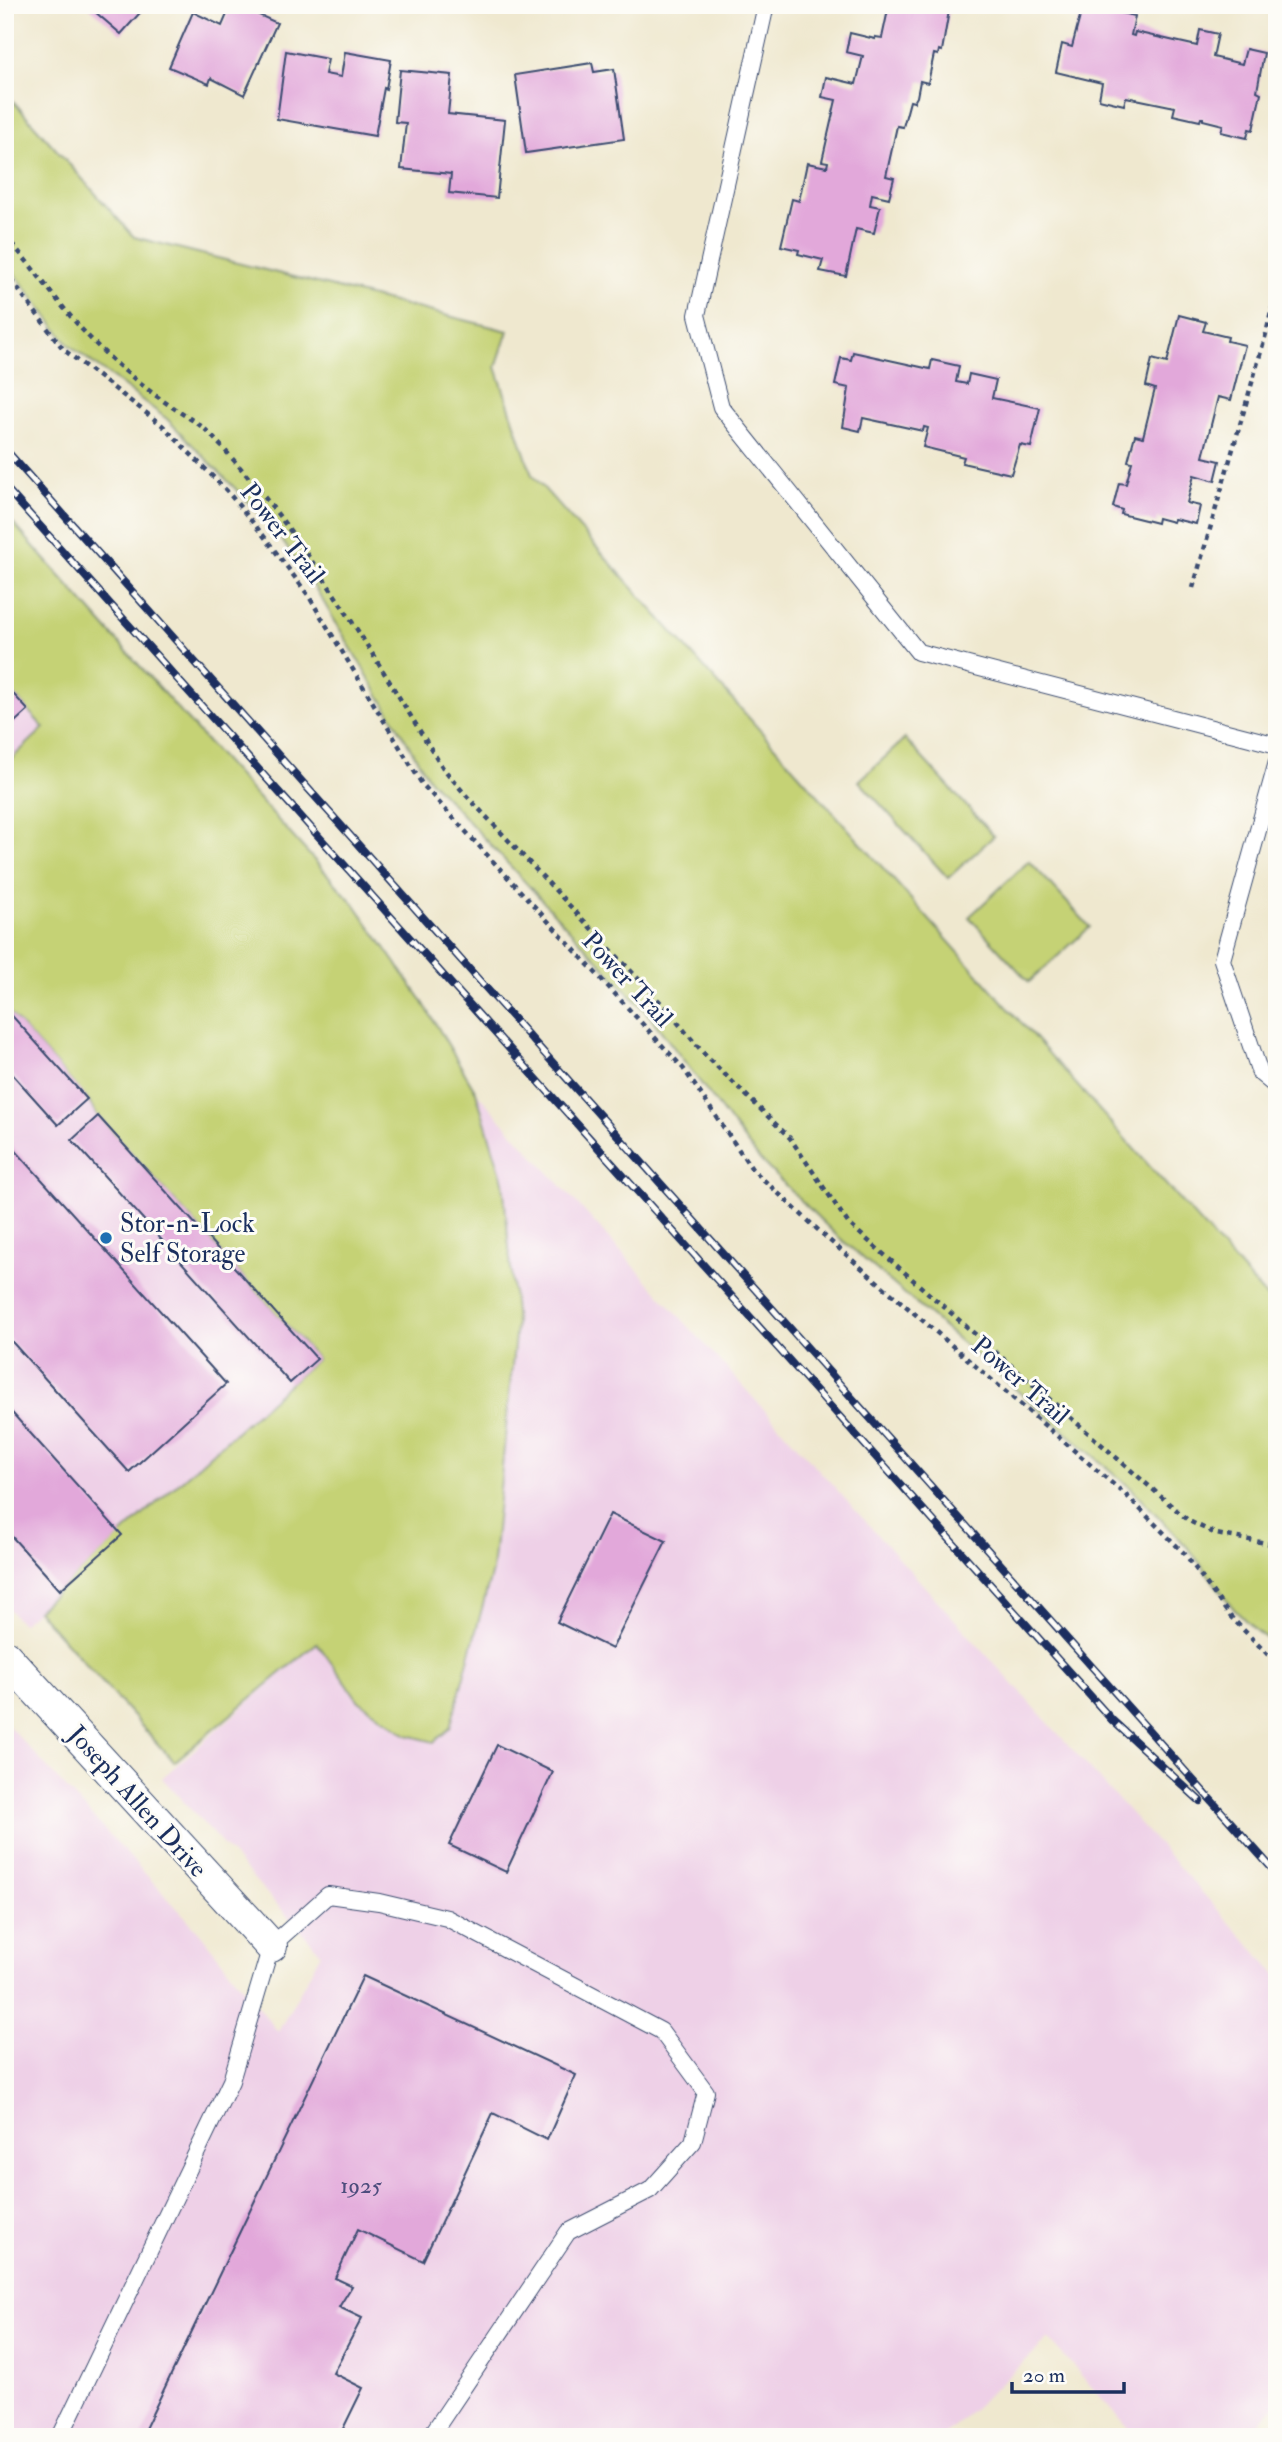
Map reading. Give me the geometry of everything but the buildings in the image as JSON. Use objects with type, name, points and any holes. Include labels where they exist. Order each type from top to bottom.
[{"type":"street","name":"Joseph Allen Drive","points":[[5,1656],[271,1946]]},
{"type":"lane","points":[[766,5],[697,315],[721,407],[918,652],[1277,745]]},
{"type":"lane","points":[[1277,762],[1222,960],[1261,1073],[1277,1087]]},
{"type":"lane","points":[[60,2437],[231,2081],[271,1946],[328,1895],[379,1902],[447,1918],[661,2031],[706,2092],[693,2142],[650,2190],[568,2232],[430,2437]]},
{"type":"path","points":[[5,236],[82,332],[141,382],[204,428],[242,472],[281,518],[313,563],[443,768],[662,1004],[706,1056],[790,1138],[848,1223],[1189,1521],[1216,1534],[1277,1545]]},
{"type":"path","name":"Power Trail","points":[[5,272],[64,349],[162,425],[227,491],[264,534],[308,595],[422,783],[683,1068],[752,1168],[829,1240],[1127,1496],[1185,1554],[1230,1616],[1277,1664]]},
{"type":"path","points":[[1193,589],[1266,334],[1277,286]]},
{"type":"shaded area","points":[[5,685],[44,729],[5,765]]},
{"type":"shaded area","name":"Stor-n-Lock Self Storage","points":[[5,1008],[87,1099],[98,1116],[317,1359],[22,1624],[5,1605]]},
{"type":"shaded area","points":[[476,1092],[1277,1975],[1277,2404],[1246,2437],[1136,2437],[1049,2339],[942,2437],[5,2437],[5,1722],[200,1933],[278,2032],[321,1953],[162,1778],[317,1643],[359,1701],[404,1733],[434,1742],[503,1181]]},
{"type":"green space","points":[[5,92],[134,237],[508,331],[496,367],[532,475],[1277,1309],[1277,1646],[1256,1631],[1234,1609],[1189,1549],[1132,1489],[835,1234],[759,1159],[648,1014],[429,779],[317,591],[272,526],[167,419],[69,345],[5,261]]},
{"type":"green space","points":[[5,514],[355,905],[421,999],[476,1092],[503,1181],[516,1325],[492,1571],[450,1728],[434,1742],[407,1735],[359,1701],[317,1643],[174,1762],[37,1610],[317,1359],[98,1116],[87,1099],[5,1008],[5,765],[44,728],[5,685]]},
{"type":"green space","points":[[905,739],[994,836],[948,878],[859,781]]},
{"type":"green space","points":[[1029,861],[1090,927],[1029,982],[969,917]]},
{"type":"railway","points":[[5,449],[1277,1874]]},
{"type":"railway","points":[[5,487],[1112,1720],[1200,1801]]},
{"type":"place","name":"Stor-n-Lock Self Storage","points":[[106,1238]]}]
